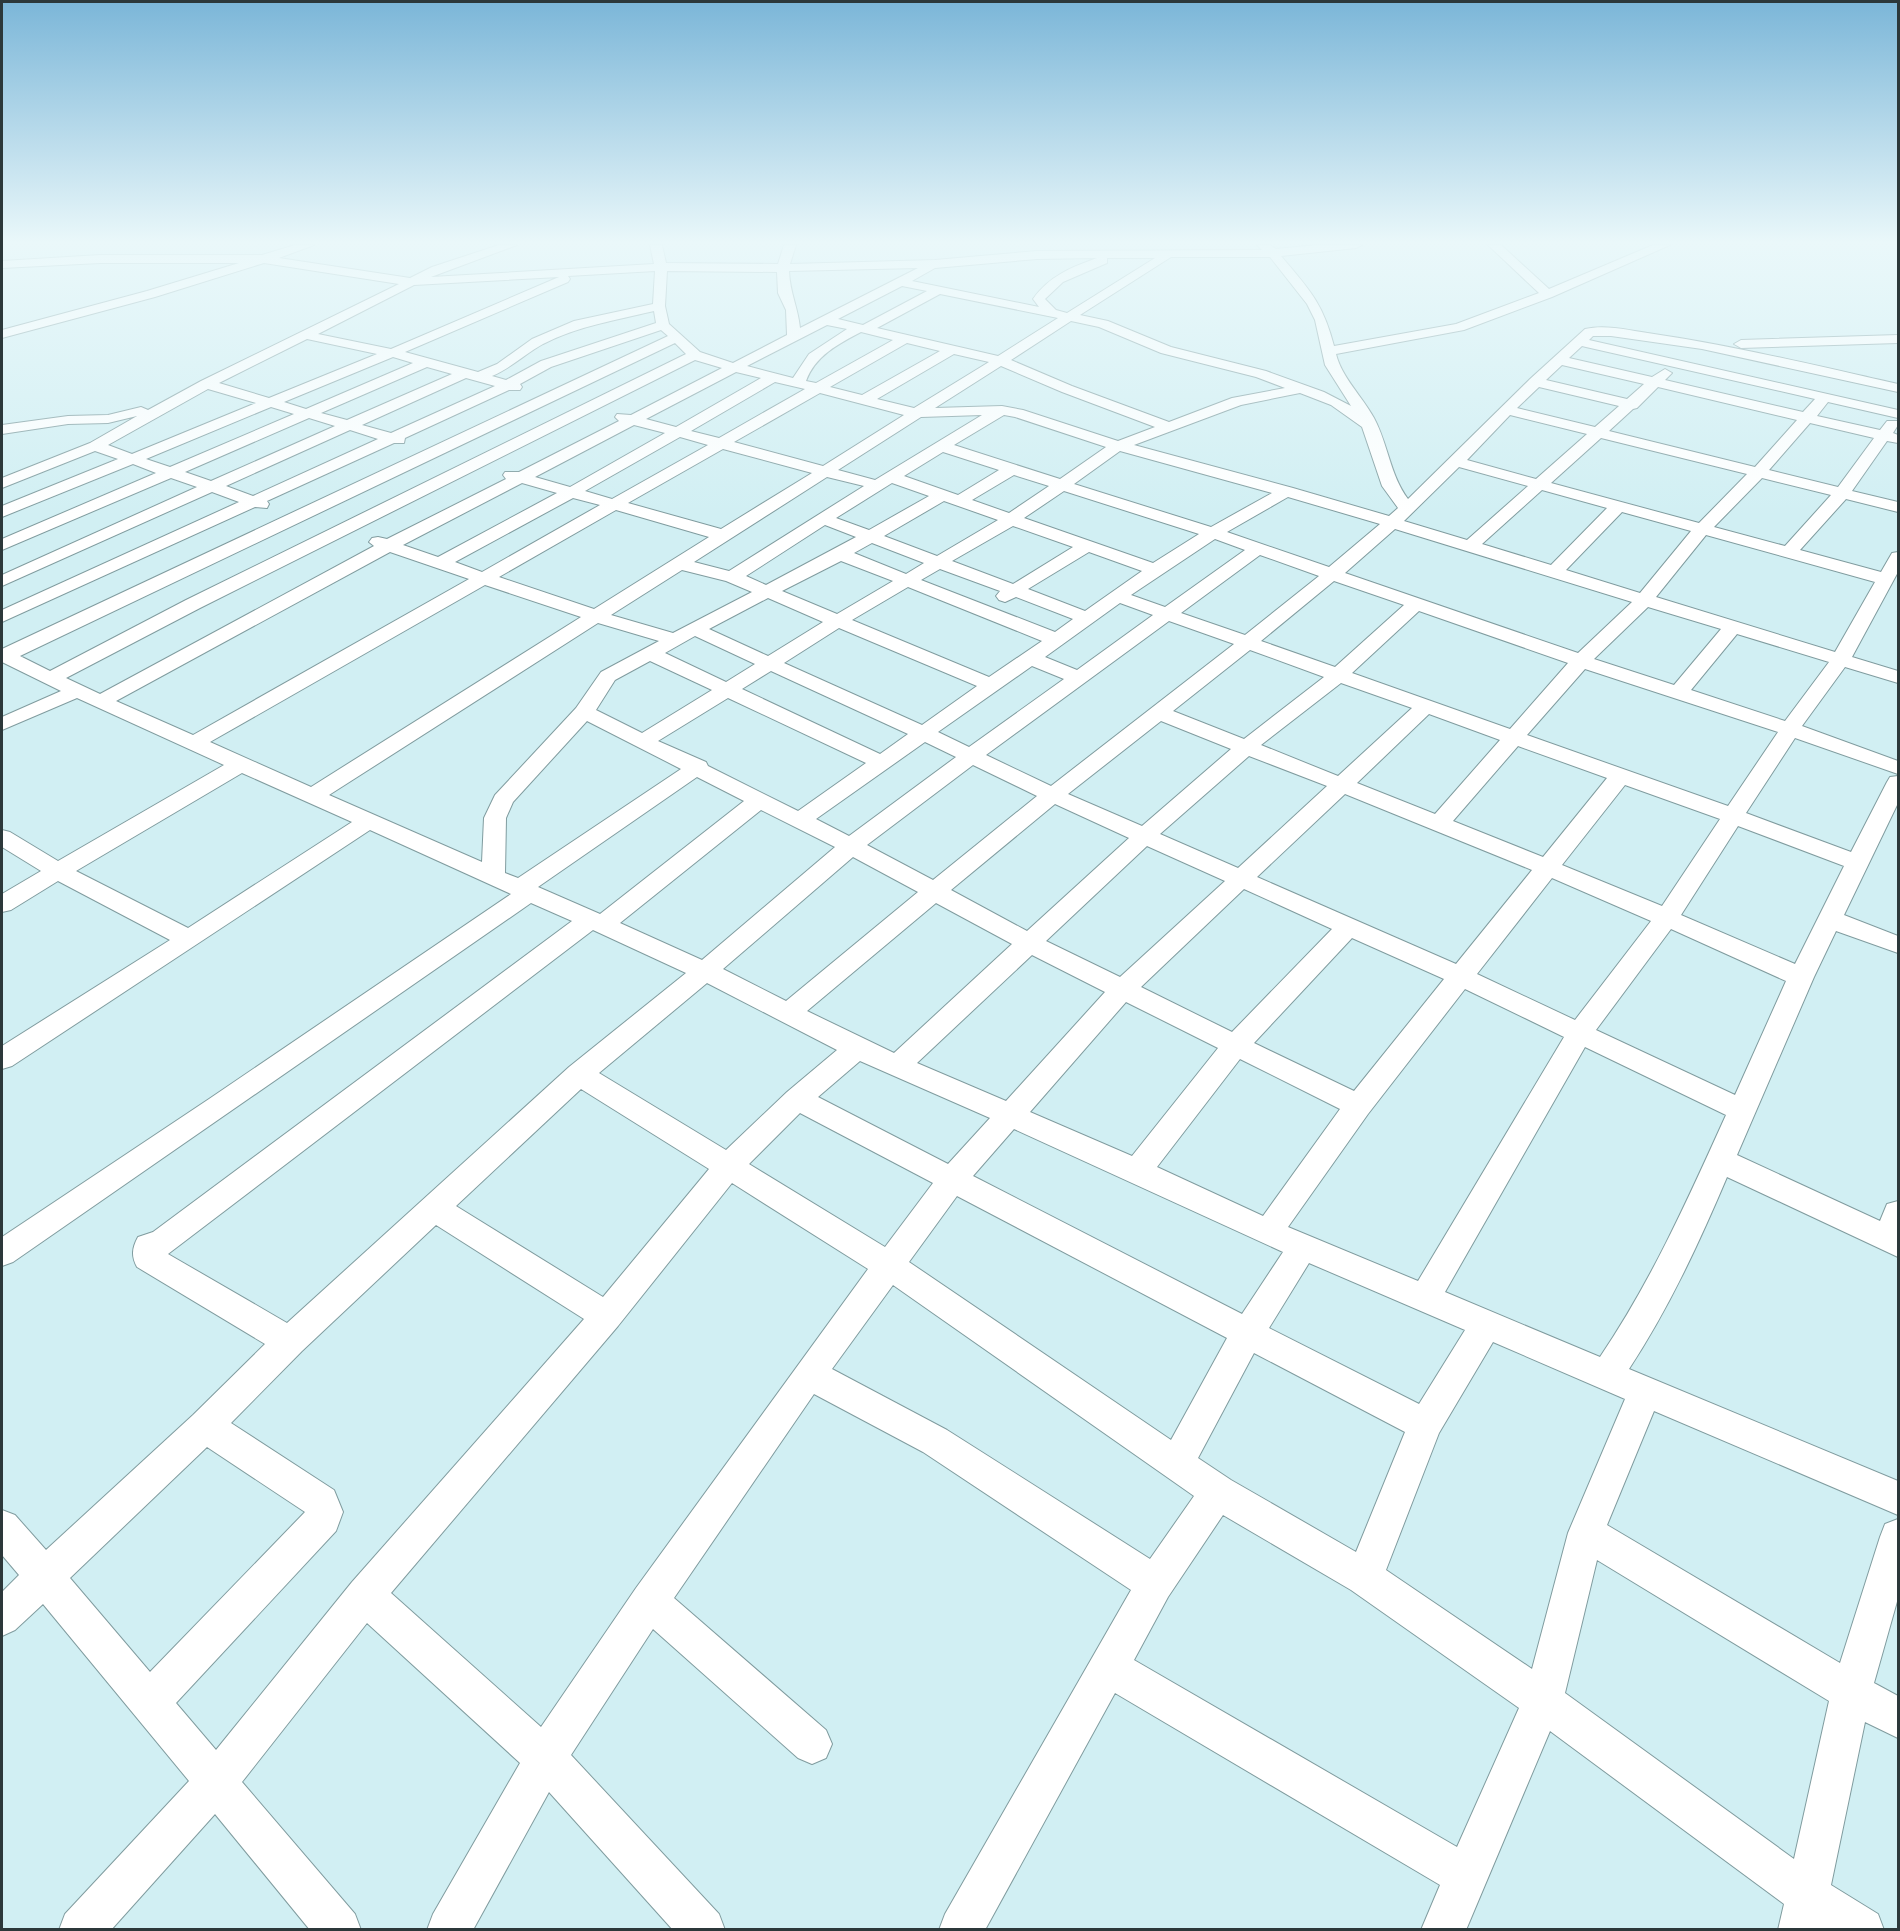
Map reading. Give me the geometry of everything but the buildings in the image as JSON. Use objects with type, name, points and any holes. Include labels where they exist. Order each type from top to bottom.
[{"type":"street","points":[[2,483],[95,446],[206,384],[306,335]]},
{"type":"street","points":[[307,335],[427,362],[586,408],[824,471],[884,481],[951,498],[1155,570]]},
{"type":"street","points":[[2,513],[434,335]]},
{"type":"street","points":[[2,582],[57,555],[349,425],[472,375],[502,367],[537,342],[553,335]]},
{"type":"street","points":[[2,617],[100,570],[508,385],[546,364],[633,335]]},
{"type":"street","points":[[672,335],[695,355],[730,368],[915,413],[1002,410],[1026,415],[1118,446],[1287,491],[1392,522],[1899,677]]},
{"type":"street","points":[[798,384],[802,371],[809,361],[846,335]]},
{"type":"street","points":[[893,335],[999,360],[1067,389],[1167,426]]},
{"type":"street","points":[[313,795],[1038,335]]},
{"type":"street","points":[[1130,335],[1166,350],[1241,368],[1300,388],[1336,402],[1369,425]]},
{"type":"street","points":[[1325,335],[1335,371],[1355,398],[1369,425],[1390,486],[1407,508]]},
{"type":"street","points":[[1329,351],[1425,335]]},
{"type":"street","points":[[788,1012],[1052,795],[1159,713],[1330,575],[1457,462],[1535,382],[1587,335]]},
{"type":"street","points":[[1633,335],[1702,345],[1899,388]]},
{"type":"street","points":[[2,724],[89,696],[242,623],[794,336]]},
{"type":"street","points":[[8,663],[147,588],[434,450],[675,338]]},
{"type":"street","points":[[194,743],[906,338]]},
{"type":"street","points":[[1702,345],[1899,339]]},
{"type":"street","points":[[1580,342],[1899,415],[1891,438],[1789,552]]},
{"type":"street","points":[[863,401],[953,349]]},
{"type":"street","points":[[51,678],[193,604],[695,355]]},
{"type":"street","points":[[1560,360],[1891,438]]},
{"type":"street","points":[[6,539],[309,414],[427,362]]},
{"type":"street","points":[[1470,546],[1601,433],[1676,364]]},
{"type":"street","points":[[440,563],[572,492],[675,431],[772,378]]},
{"type":"street","points":[[1535,382],[1632,405]]},
{"type":"street","points":[[206,384],[434,450],[520,478],[722,535]]},
{"type":"street","points":[[642,742],[768,663],[1012,519],[1118,446],[1237,401],[1300,388]]},
{"type":"street","points":[[1439,823],[1581,661],[1644,600],[1702,529],[1759,472],[1826,398]]},
{"type":"street","points":[[2,429],[68,420],[108,419],[176,402]]},
{"type":"street","points":[[732,577],[1002,410]]},
{"type":"street","points":[[1507,410],[1899,507]]},
{"type":"street","points":[[95,446],[254,502],[595,616],[674,639]]},
{"type":"street","points":[[943,447],[1213,533],[1581,661],[1790,729],[1899,768]]},
{"type":"street","points":[[1457,462],[1885,579]]},
{"type":"street","points":[[493,877],[495,818],[503,800],[584,712],[608,676],[674,639],[873,537],[1012,469]]},
{"type":"street","points":[[800,820],[1155,570],[1213,533],[1287,491]]},
{"type":"street","points":[[1554,572],[1619,506]]},
{"type":"street","points":[[823,519],[1088,618]]},
{"type":"street","points":[[6,539],[100,570],[242,623]]},
{"type":"street","points":[[983,609],[1087,546]]},
{"type":"street","points":[[2,1617],[205,1426],[290,1341],[579,1074],[705,971],[851,846],[970,756],[1257,549]]},
{"type":"street","points":[[840,554],[1058,640]]},
{"type":"street","points":[[1425,1298],[1580,1032],[1667,917],[1790,729],[1841,659],[1899,557]]},
{"type":"street","points":[[677,563],[732,577],[993,686]]},
{"type":"street","points":[[1119,597],[1734,816],[1857,863]]},
{"type":"street","points":[[898,1065],[1144,836],[1246,747],[1338,675],[1416,604]]},
{"type":"street","points":[[1678,693],[1733,626]]},
{"type":"street","points":[[694,629],[925,734],[1052,795],[1460,976],[1741,1110]]},
{"type":"street","points":[[649,653],[883,763]]},
{"type":"street","points":[[1031,658],[1079,678]]},
{"type":"street","points":[[8,663],[51,678],[705,971],[856,1048],[1137,1171],[1268,1232],[1899,1497]]},
{"type":"street","points":[[449,1929],[545,1758],[649,1601],[809,1374],[951,1181],[1122,990],[1426,706]]},
{"type":"street","points":[[584,712],[642,742],[698,767],[851,846],[1029,943],[1358,1106]]},
{"type":"street","points":[[1159,713],[1547,867],[1667,917],[1801,977]]},
{"type":"street","points":[[2,904],[241,764]]},
{"type":"street","points":[[2,1252],[219,1107],[698,767]]},
{"type":"street","points":[[1268,1232],[1358,1106],[1620,776]]},
{"type":"street","points":[[1607,1375],[1643,1320],[1680,1250],[1801,977],[1857,863],[1890,820],[1899,782]]},
{"type":"street","points":[[290,1341],[148,1258],[149,1246],[161,1244],[759,800]]},
{"type":"street","points":[[2,1059],[369,820]]},
{"type":"street","points":[[2,837],[58,872],[189,939]]},
{"type":"street","points":[[1830,919],[1899,945]]},
{"type":"street","points":[[1137,1171],[1235,1046],[1348,927]]},
{"type":"street","points":[[81,1929],[216,1782],[365,1595],[607,1316],[729,1167],[797,1099],[856,1048]]},
{"type":"street","points":[[579,1074],[890,1266],[1218,1492],[1364,1577],[1542,1701],[1803,1912],[1862,1929]]},
{"type":"street","points":[[797,1099],[951,1181],[1425,1425]]},
{"type":"street","points":[[1720,1160],[1895,1232]]},
{"type":"street","points":[[434,1207],[607,1316]]},
{"type":"street","points":[[1177,1463],[1248,1332],[1303,1247]]},
{"type":"street","points":[[1364,1577],[1425,1425],[1486,1325]]},
{"type":"street","points":[[809,1374],[944,1446],[1155,1584]]},
{"type":"street","points":[[1443,1929],[1542,1701],[1586,1533],[1645,1392]]},
{"type":"street","points":[[150,1701],[323,1519],[325,1512],[321,1502],[205,1426]]},
{"type":"street","points":[[961,1929],[1155,1584],[1218,1492]]},
{"type":"street","points":[[2,1528],[150,1701],[339,1929]]},
{"type":"street","points":[[1586,1533],[1851,1692],[1899,1718]]},
{"type":"street","points":[[1803,1912],[1851,1692],[1899,1537]]},
{"type":"street","points":[[365,1595],[545,1758],[703,1929]]},
{"type":"street","points":[[649,1601],[812,1744]]},
{"type":"street","points":[[1108,1667],[1466,1876]]}]
